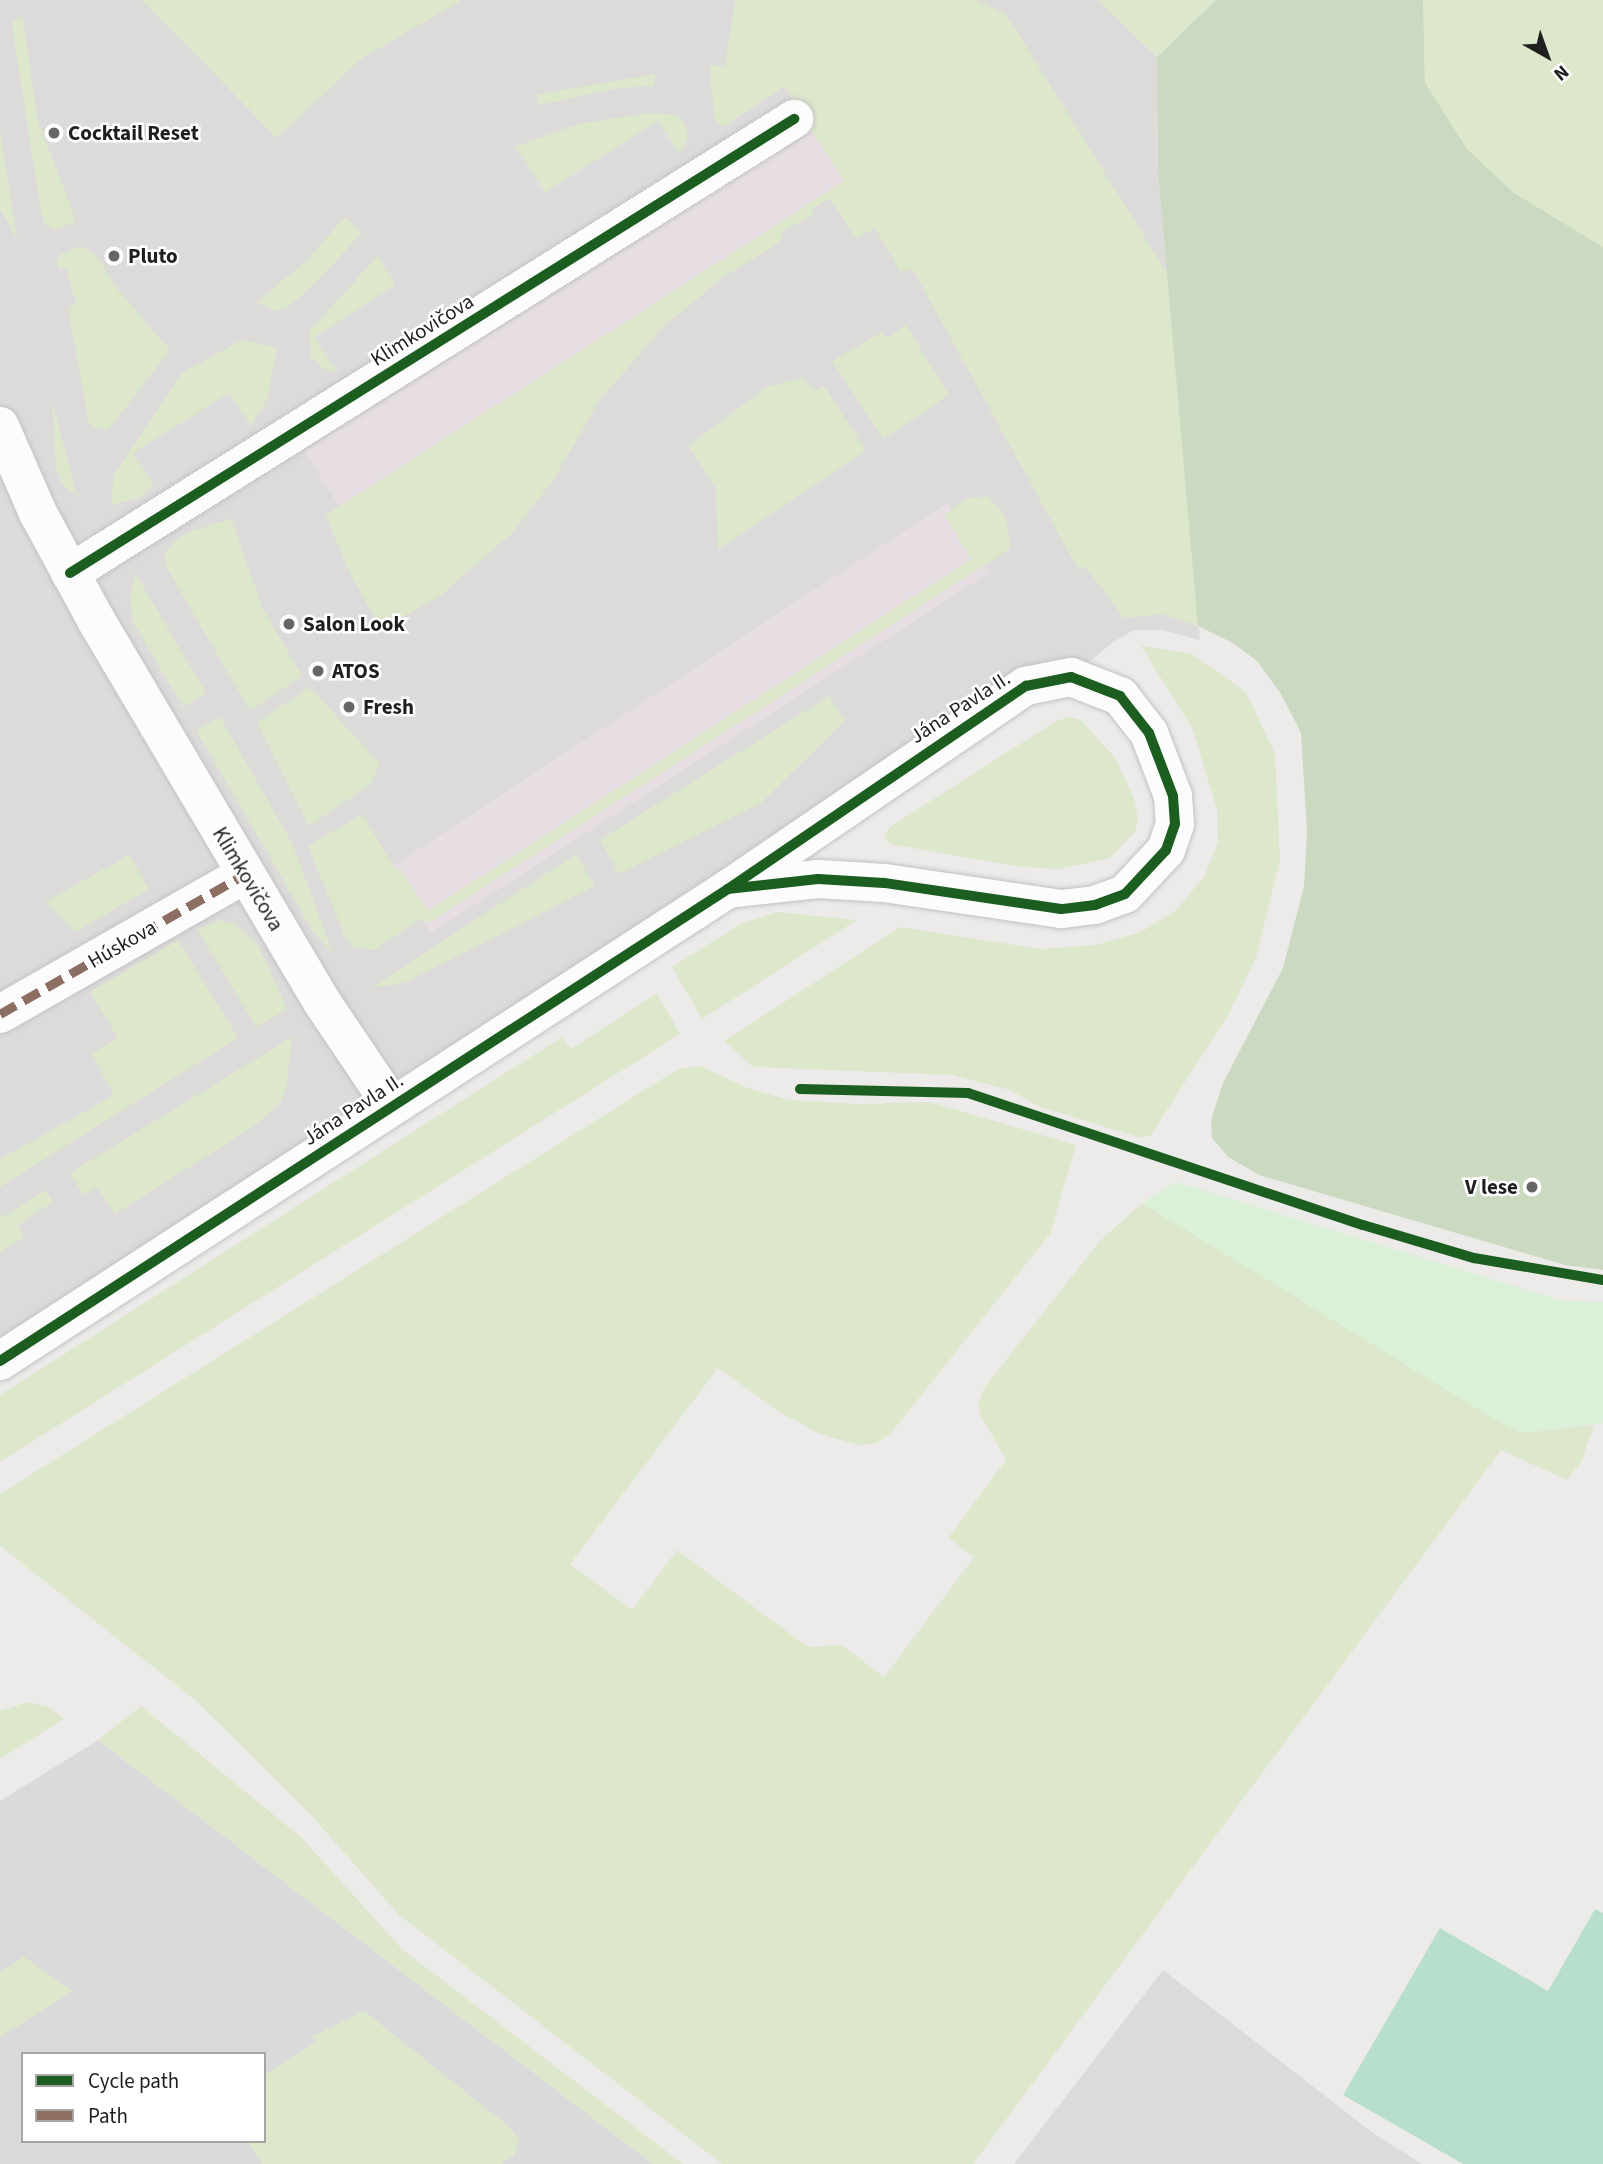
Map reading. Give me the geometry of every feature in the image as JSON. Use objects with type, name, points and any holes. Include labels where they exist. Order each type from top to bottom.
[{"type":"street","name":"Klimkovičova","points":[[70,573],[794,119]]},
{"type":"street","name":"Klimkovičova","points":[[0,426],[70,573],[244,875],[392,1106]]},
{"type":"street","name":"Jána Pavla II.","points":[[0,1361],[728,889],[1001,700],[1026,686],[1057,678],[1095,684],[1120,696],[1137,713],[1173,796],[1175,824],[1166,850],[1125,894],[1095,905],[1061,909],[884,883],[818,879],[728,889]]},
{"type":"street","name":"Húskova","points":[[0,1014],[244,875]]},
{"type":"shaded area","points":[[0,0],[1098,0],[1157,57],[1158,172],[1200,640],[1162,630],[1134,630],[1113,642],[1071,677],[0,1361]]},
{"type":"shaded area","points":[[658,121],[679,154],[337,372],[314,337],[396,285],[378,256],[505,170],[501,155],[515,147],[545,193]]},
{"type":"shaded area","points":[[809,126],[846,184],[341,509],[304,451]]},
{"type":"shaded area","points":[[229,393],[251,426],[154,486],[133,453]]},
{"type":"shaded area","points":[[942,400],[961,431],[425,796],[400,781],[450,717],[468,730],[484,731],[523,715],[540,701],[525,680]]},
{"type":"shaded area","points":[[0,495],[77,641],[40,663],[0,592]]},
{"type":"shaded area","points":[[947,503],[990,572],[431,933],[390,868]]},
{"type":"shaded area","points":[[85,656],[129,728],[91,749],[49,677]]},
{"type":"shaded area","points":[[147,759],[190,832],[152,853],[110,781]]},
{"type":"shaded area","points":[[45,902],[75,932],[0,975],[0,928]]},
{"type":"shaded area","points":[[74,1026],[114,1095],[0,1159],[0,1068]]},
{"type":"shaded area","points":[[98,1740],[653,2164],[0,2164],[0,1801]]},
{"type":"shaded area","points":[[1163,1970],[1373,2133],[1422,2164],[1014,2164]]},
{"type":"green space","points":[[142,0],[462,0],[361,59],[277,138]]},
{"type":"green space","points":[[735,0],[975,0],[1006,14],[1167,273],[1198,626],[1162,614],[1124,618],[1085,566],[1078,569],[912,268],[901,273],[875,228],[856,239],[830,198],[812,209],[813,215],[783,231],[780,242],[722,278],[663,327],[599,401],[554,479],[513,532],[441,595],[381,630],[347,567],[326,515],[844,181],[784,86],[723,127],[715,121],[709,65],[725,67]]},
{"type":"green space","points":[[1098,0],[1216,0],[1157,57]]},
{"type":"green space","points":[[1216,0],[1423,0],[1425,83],[1468,150],[1514,193],[1603,247],[1603,1270],[1565,1265],[1259,1175],[1228,1157],[1212,1138],[1211,1120],[1223,1083],[1283,968],[1304,886],[1307,831],[1301,733],[1281,694],[1257,661],[1233,643],[1198,626],[1158,172],[1157,57]]},
{"type":"green space","points":[[1423,0],[1603,0],[1603,247],[1514,193],[1468,150],[1425,83]]},
{"type":"green space","points":[[23,16],[37,118],[76,221],[56,230],[44,224],[41,213],[15,45],[12,22]]},
{"type":"green space","points":[[655,74],[654,86],[618,88],[539,105],[535,95]]},
{"type":"green space","points":[[649,113],[677,115],[685,125],[688,138],[679,154],[657,122],[544,193],[515,147],[578,124]]},
{"type":"green space","points":[[0,132],[17,239],[0,209]]},
{"type":"green space","points":[[345,217],[362,233],[314,284],[287,308],[275,311],[257,302],[305,262]]},
{"type":"green space","points":[[80,246],[95,254],[119,291],[170,350],[108,430],[92,427],[88,420],[68,307],[76,304],[66,268],[59,269],[56,262],[60,255]]},
{"type":"green space","points":[[378,256],[396,285],[315,337],[337,372],[326,370],[311,357],[309,331]]},
{"type":"green space","points":[[906,325],[949,395],[884,440],[832,361],[882,332],[887,338]]},
{"type":"green space","points":[[242,340],[277,347],[268,398],[251,426],[229,393],[134,453],[154,486],[141,497],[112,505],[113,476],[182,373]]},
{"type":"green space","points":[[803,377],[815,391],[824,386],[866,451],[718,550],[716,489],[688,446],[765,388]]},
{"type":"green space","points":[[52,401],[77,496],[62,484],[56,469]]},
{"type":"green space","points":[[969,497],[988,497],[998,507],[1005,517],[1011,548],[427,924],[423,918],[374,950],[353,947],[346,939],[308,846],[362,814],[396,870],[400,868],[428,911],[971,559],[944,515]]},
{"type":"green space","points":[[231,519],[263,609],[302,676],[250,711],[167,568],[164,555],[173,542],[189,532]]},
{"type":"green space","points":[[135,573],[206,693],[183,707],[132,620],[130,596]]},
{"type":"green space","points":[[1141,646],[1192,654],[1246,692],[1275,754],[1280,859],[1256,958],[1227,1017],[1150,1136],[1138,1137],[1038,1106],[1010,1090],[952,1075],[753,1067],[724,1041],[900,927],[1040,949],[1095,945],[1141,932],[1176,910],[1204,877],[1218,842],[1217,809],[1192,728]]},
{"type":"green space","points":[[310,687],[380,764],[370,785],[309,826],[257,722]]},
{"type":"green space","points":[[829,696],[845,720],[761,803],[619,874],[600,840]]},
{"type":"green space","points":[[220,717],[292,843],[333,953],[314,933],[196,730]]},
{"type":"green space","points":[[1071,717],[1081,720],[1115,758],[1134,798],[1138,819],[1135,832],[1110,858],[1059,869],[1021,867],[890,844],[884,837],[890,827],[1058,720]]},
{"type":"green space","points":[[576,854],[595,886],[404,983],[371,988]]},
{"type":"green space","points":[[129,855],[149,889],[75,932],[45,902]]},
{"type":"green space","points":[[778,912],[857,920],[702,1019],[672,967],[742,923]]},
{"type":"green space","points":[[221,920],[237,926],[258,945],[287,1009],[256,1027],[197,929]]},
{"type":"green space","points":[[178,940],[238,1038],[0,1187],[0,1159],[113,1095],[91,1054],[118,1038],[90,992]]},
{"type":"green space","points":[[657,993],[680,1034],[0,1462],[0,1395],[562,1037],[571,1049]]},
{"type":"green space","points":[[292,1037],[286,1090],[278,1106],[248,1130],[115,1214],[97,1187],[83,1195],[70,1173]]},
{"type":"green space","points":[[700,1066],[750,1089],[790,1100],[858,1104],[930,1102],[1076,1145],[1050,1234],[891,1433],[876,1443],[858,1445],[820,1434],[781,1413],[718,1368],[570,1564],[632,1610],[677,1550],[808,1647],[842,1645],[884,1677],[974,1557],[948,1538],[1006,1460],[980,1414],[978,1404],[984,1388],[1099,1242],[1142,1203],[1520,1433],[1594,1425],[1581,1462],[1567,1480],[1501,1450],[973,2164],[722,2164],[399,1915],[310,1814],[195,1700],[0,1546],[0,1494],[678,1069]]},
{"type":"green space","points":[[1176,1182],[1563,1301],[1603,1302],[1603,1423],[1520,1433],[1502,1424],[1142,1203]]},
{"type":"green space","points":[[46,1190],[53,1202],[18,1225],[24,1237],[0,1253],[0,1218]]},
{"type":"green space","points":[[28,1702],[49,1707],[64,1719],[0,1759],[0,1711]]},
{"type":"green space","points":[[141,1706],[302,1838],[402,1949],[683,2164],[653,2164],[98,1740]]},
{"type":"green space","points":[[1595,1909],[1603,1913],[1603,2164],[1463,2164],[1343,2095],[1440,1928],[1548,1991]]},
{"type":"green space","points":[[24,1957],[73,1991],[0,2037],[0,1972]]},
{"type":"green space","points":[[364,2011],[513,2130],[519,2141],[514,2155],[502,2164],[262,2164],[248,2143],[266,2143],[266,2074],[316,2042],[313,2036]]},
{"type":"marked path","points":[[0,1014],[244,875]]},
{"type":"cycle path","points":[[70,573],[794,119]]},
{"type":"cycle path","points":[[0,1361],[728,889],[1026,686],[1071,677],[1120,696],[1149,733],[1173,796],[1175,824],[1166,850],[1125,894],[1095,905],[1061,909],[884,883],[818,879],[728,889]]},
{"type":"cycle path","points":[[800,1089],[968,1093],[1363,1225],[1474,1258],[1603,1280]]},
{"type":"place","name":"Cocktail Reset","points":[[54,133]]},
{"type":"place","name":"Pluto","points":[[114,256]]},
{"type":"place","name":"Salon Look","points":[[289,624]]},
{"type":"place","name":"ATOS","points":[[318,671]]},
{"type":"place","name":"Fresh","points":[[349,707]]},
{"type":"place","name":"V lese","points":[[1532,1187]]}]
